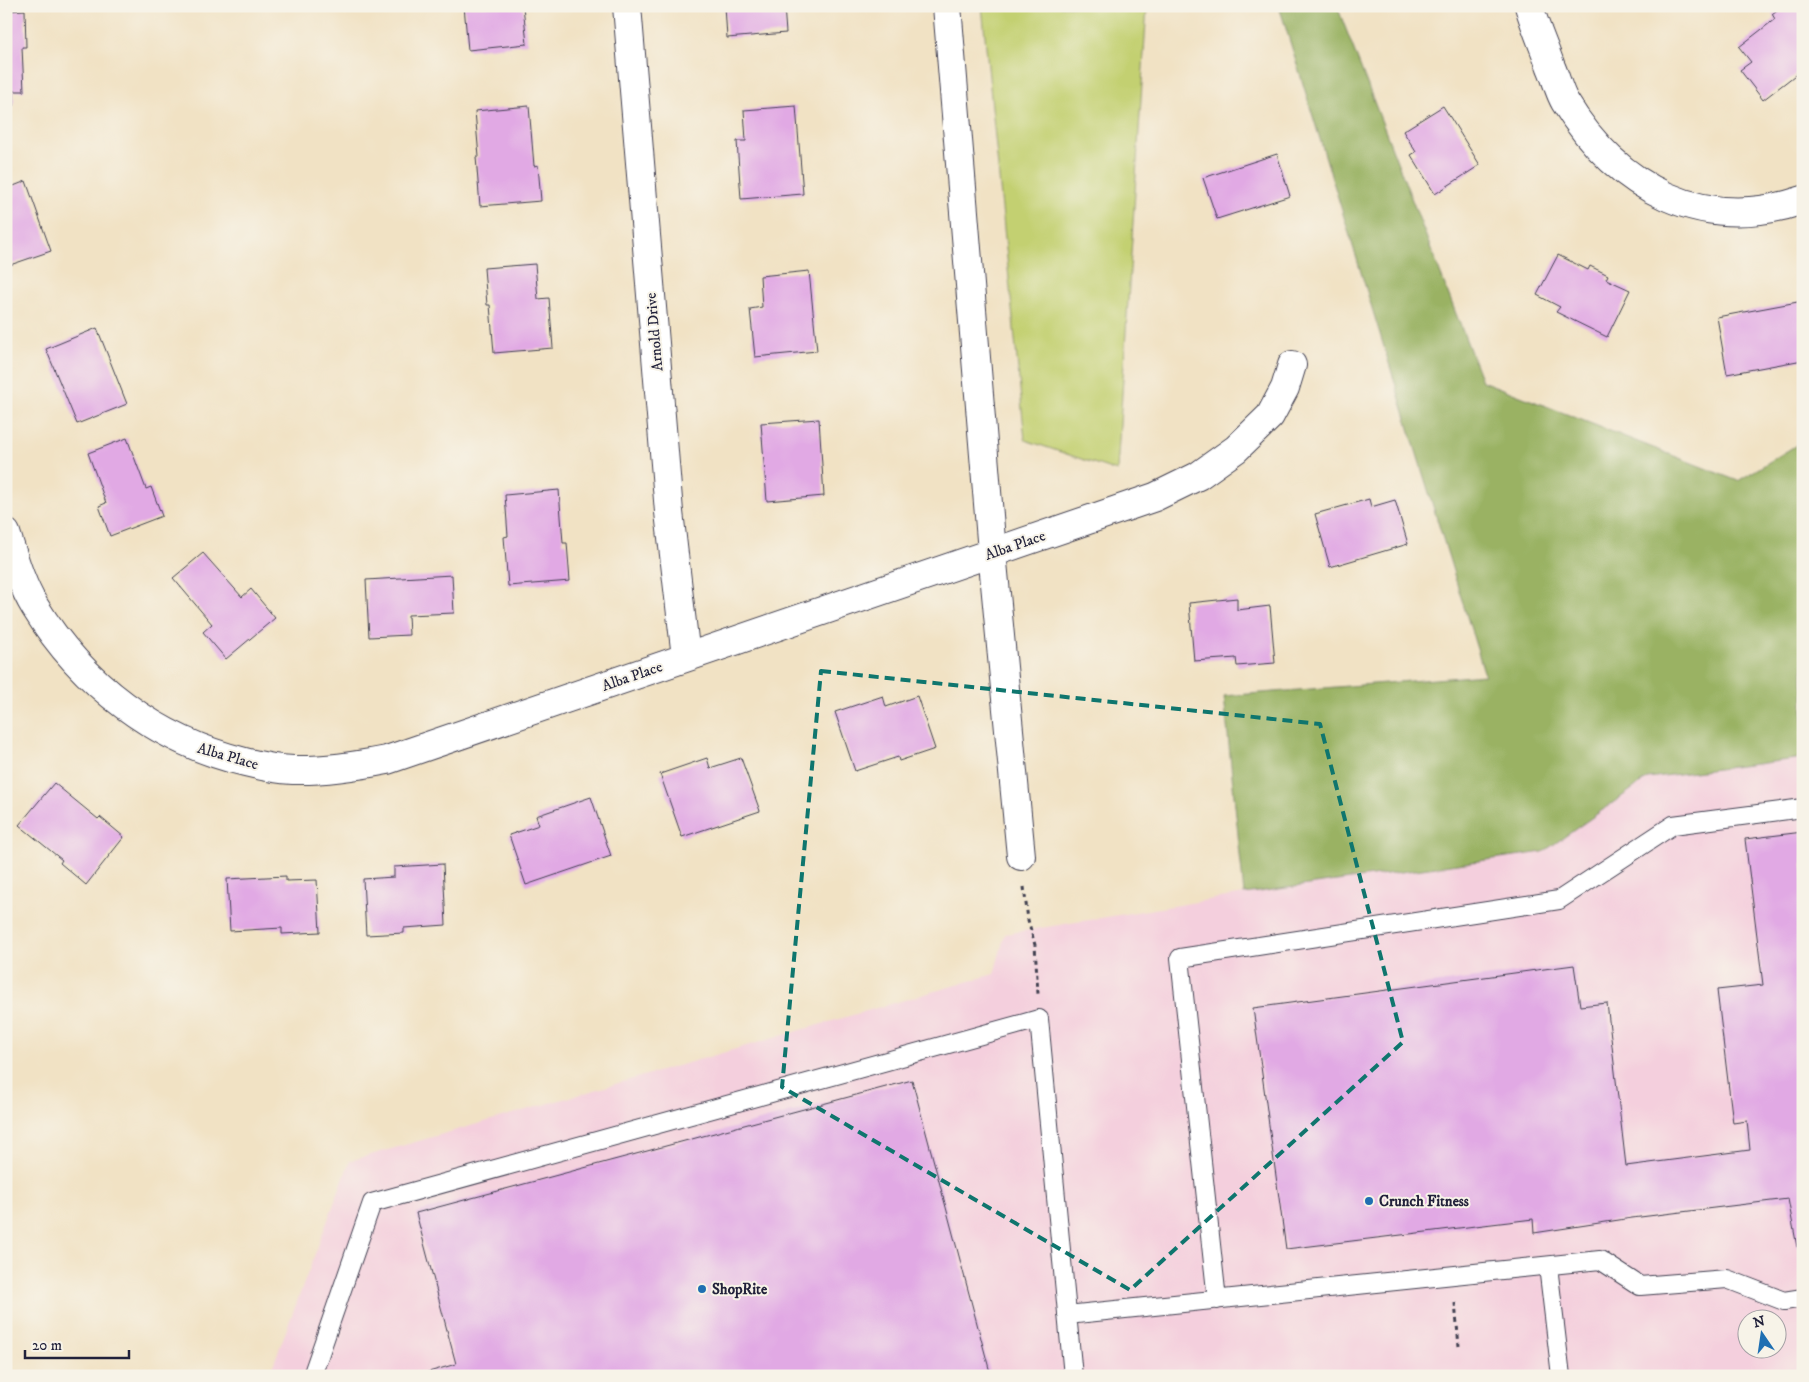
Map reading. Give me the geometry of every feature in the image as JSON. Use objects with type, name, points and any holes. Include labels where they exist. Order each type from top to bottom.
[{"type":"street","name":"Arnold Drive","points":[[627,6],[669,512],[686,657]]},
{"type":"street","points":[[947,6],[992,552],[1021,856]]},
{"type":"street","points":[[1529,6],[1564,100],[1591,139],[1625,172],[1666,196],[1688,206],[1723,212],[1781,208],[1803,200]]},
{"type":"street","name":"Alba Place","points":[[6,533],[18,573],[35,606],[63,647],[101,687],[135,714],[179,740],[220,756],[270,768],[293,770],[341,768],[387,760],[1155,496],[1198,476],[1236,449],[1270,416],[1284,388],[1292,365]]},
{"type":"lane","points":[[1217,1300],[1180,958],[1559,900],[1673,825],[1803,808]]},
{"type":"lane","points":[[312,1376],[372,1203],[1039,1019],[1073,1376]]},
{"type":"lane","points":[[1067,1315],[1600,1260],[1640,1286],[1727,1280],[1784,1301],[1803,1298]]},
{"type":"lane","points":[[1548,1266],[1561,1376]]},
{"type":"path","points":[[1021,856],[1028,920],[1035,944],[1039,1019]]},
{"type":"path","points":[[1455,1303],[1459,1346]]},
{"type":"highlighted area","points":[[821,671],[1320,724],[1403,1042],[1130,1290],[782,1087]]},
{"type":"shaded area","points":[[1803,758],[1803,1376],[269,1376],[350,1161],[994,974],[1005,934],[1244,894],[1543,852],[1648,778]]},
{"type":"green space","points":[[982,6],[1147,6],[1117,471],[1025,440]]},
{"type":"green space","points":[[1279,6],[1337,6],[1482,381],[1738,481],[1803,441],[1803,758],[1648,778],[1543,852],[1244,894],[1224,696],[1485,675]]},
{"type":"building","points":[[464,6],[523,6],[527,44],[468,50]]},
{"type":"building","points":[[725,6],[784,6],[786,33],[727,38]]},
{"type":"building","points":[[1782,6],[1803,6],[1803,69],[1763,100],[1740,70],[1751,62],[1739,47],[1775,19],[1772,14]]},
{"type":"building","points":[[25,10],[26,47],[22,47],[24,91],[14,91],[14,105],[6,106],[6,11]]},
{"type":"building","points":[[529,106],[534,166],[538,165],[541,201],[480,206],[476,157],[479,157],[475,111]]},
{"type":"building","points":[[796,106],[803,194],[741,199],[737,141],[746,141],[744,110]]},
{"type":"building","points":[[1443,106],[1480,165],[1435,194],[1411,155],[1416,152],[1403,131]]},
{"type":"building","points":[[1277,154],[1290,196],[1217,219],[1203,178]]},
{"type":"building","points":[[26,181],[51,251],[10,265],[6,253],[6,189]]},
{"type":"building","points":[[1558,255],[1588,270],[1590,266],[1608,275],[1606,279],[1630,290],[1607,337],[1556,312],[1560,307],[1537,295]]},
{"type":"building","points":[[535,264],[538,299],[549,298],[553,348],[494,353],[490,305],[487,305],[484,268]]},
{"type":"building","points":[[809,271],[817,351],[755,357],[750,309],[762,307],[760,276]]},
{"type":"building","points":[[1803,301],[1803,360],[1727,374],[1717,317]]},
{"type":"building","points":[[97,328],[127,404],[77,424],[46,349]]},
{"type":"building","points":[[819,419],[824,496],[767,501],[761,423]]},
{"type":"building","points":[[127,438],[146,489],[151,487],[162,516],[110,536],[99,506],[106,503],[88,453]]},
{"type":"building","points":[[559,490],[563,543],[567,543],[570,581],[508,586],[504,537],[508,536],[505,495]]},
{"type":"building","points":[[1369,499],[1371,507],[1395,500],[1408,544],[1330,567],[1315,514]]},
{"type":"building","points":[[203,553],[242,597],[251,589],[275,618],[226,659],[203,632],[212,624],[173,578]]},
{"type":"building","points":[[452,575],[454,613],[408,615],[409,635],[369,637],[366,580]]},
{"type":"building","points":[[1237,598],[1237,610],[1270,606],[1275,663],[1237,666],[1236,658],[1194,661],[1189,603]]},
{"type":"building","points":[[883,696],[886,707],[917,696],[935,749],[899,761],[898,757],[855,771],[835,712]]},
{"type":"building","points":[[707,758],[710,768],[741,758],[760,811],[682,837],[660,774]]},
{"type":"building","points":[[54,783],[98,819],[100,817],[124,837],[86,885],[60,863],[62,860],[19,825]]},
{"type":"building","points":[[591,797],[611,856],[526,885],[509,835],[539,825],[536,816]]},
{"type":"building","points":[[1803,832],[1803,1247],[1797,1247],[1788,1199],[1632,1218],[1534,1233],[1533,1219],[1286,1249],[1253,1008],[1574,965],[1580,1006],[1607,1003],[1626,1166],[1750,1150],[1747,1121],[1733,1123],[1717,990],[1763,985],[1745,839]]},
{"type":"building","points":[[443,864],[446,925],[404,928],[404,933],[366,935],[363,879],[394,877],[394,867]]},
{"type":"building","points":[[286,876],[286,881],[317,880],[320,932],[282,934],[282,928],[230,931],[227,879]]},
{"type":"building","name":"ShopRite","points":[[912,1080],[991,1376],[415,1376],[456,1364],[416,1213]]},
{"type":"place","name":"Crunch Fitness","points":[[1369,1201]]},
{"type":"place","name":"ShopRite","points":[[702,1289]]}]
